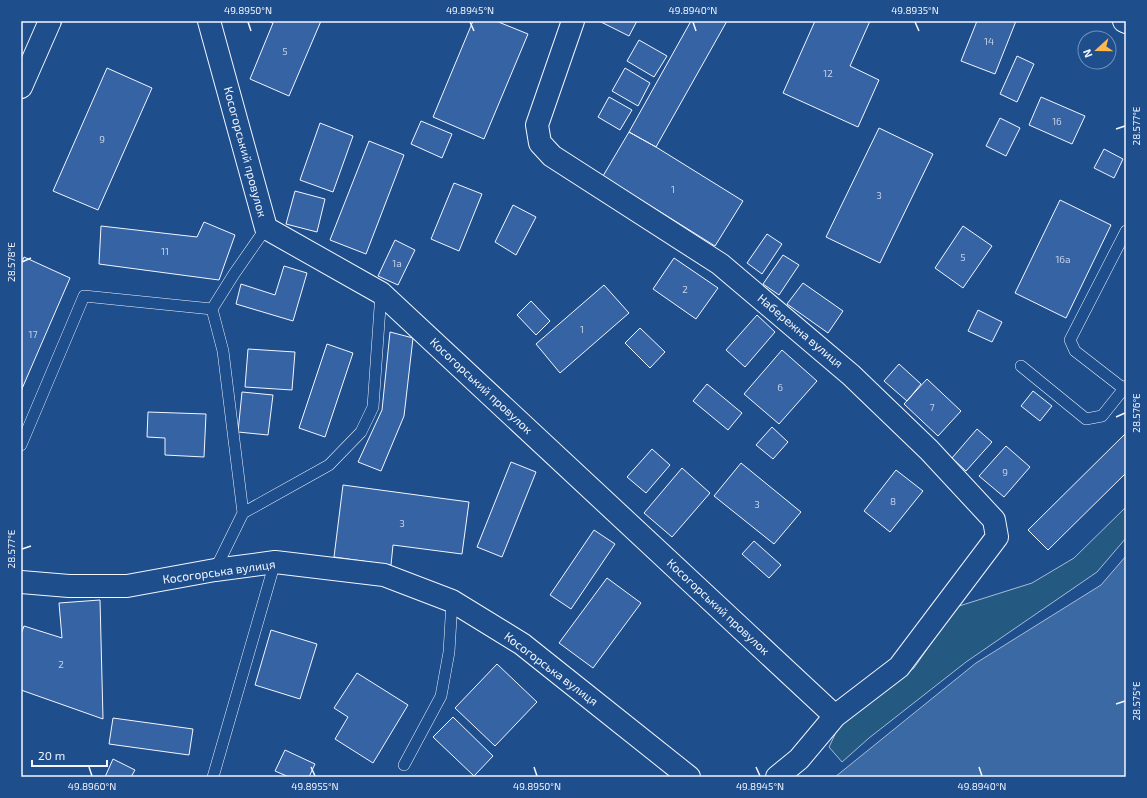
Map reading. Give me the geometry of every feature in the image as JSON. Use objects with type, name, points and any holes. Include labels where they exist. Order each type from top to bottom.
[{"type":"street","points":[[21,87],[50,21]]},
{"type":"street","name":"Косогорський провулок","points":[[209,21],[266,228],[381,293],[835,716]]},
{"type":"street","name":"Набережна вулиця","points":[[573,21],[537,125],[540,143],[552,156],[720,264],[851,375],[929,450],[994,520],[997,537],[899,667],[835,716]]},
{"type":"street","name":"Косогорська вулиця","points":[[21,582],[69,586],[128,586],[215,570],[275,562],[384,575],[452,601],[522,644],[689,777]]},
{"type":"street","points":[[777,777],[800,759],[835,716]]},
{"type":"lane","points":[[215,570],[243,513],[222,351],[212,309],[266,228]]},
{"type":"lane","points":[[1021,366],[1086,419],[1102,416],[1125,388],[1075,351],[1070,340],[1126,231]]},
{"type":"lane","points":[[243,513],[330,465],[361,432],[373,407],[381,293]]},
{"type":"lane","points":[[21,445],[84,296],[212,309]]},
{"type":"lane","points":[[212,777],[275,562]]},
{"type":"lane","points":[[404,765],[441,696],[449,652],[452,601]]},
{"type":"shaded area","points":[[1126,507],[1126,538],[1097,572],[966,662],[869,738],[842,762],[829,747],[840,724],[914,668],[956,607],[1032,583],[1074,558]]},
{"type":"shaded area","points":[[1126,556],[1126,777],[835,777],[976,663],[1101,585]]},
{"type":"building","points":[[268,21],[321,21],[289,96],[250,79],[273,23]]},
{"type":"building","points":[[473,21],[496,21],[528,34],[484,139],[433,117]]},
{"type":"building","points":[[599,21],[637,21],[629,36]]},
{"type":"building","points":[[691,21],[727,21],[656,147],[629,132]]},
{"type":"building","points":[[815,21],[870,21],[850,66],[879,80],[858,127],[783,93]]},
{"type":"building","points":[[977,21],[1016,21],[995,74],[961,61]]},
{"type":"building","points":[[639,40],[667,56],[654,77],[627,61]]},
{"type":"building","points":[[1017,56],[1034,64],[1017,102],[1000,94]]},
{"type":"building","points":[[107,68],[152,88],[98,210],[53,191]]},
{"type":"building","points":[[625,68],[650,83],[638,106],[612,91]]},
{"type":"building","points":[[609,97],[632,110],[620,130],[598,117]]},
{"type":"building","points":[[1041,97],[1085,116],[1072,144],[1029,125]]},
{"type":"building","points":[[1000,118],[1020,128],[1006,156],[986,146]]},
{"type":"building","points":[[421,121],[452,134],[442,158],[411,144]]},
{"type":"building","points":[[320,123],[353,136],[333,192],[300,180]]},
{"type":"building","points":[[879,128],[933,154],[880,263],[826,237]]},
{"type":"building","points":[[629,132],[743,201],[715,246],[603,176]]},
{"type":"building","points":[[369,141],[404,155],[366,254],[330,240]]},
{"type":"building","points":[[1104,149],[1123,159],[1114,178],[1094,168]]},
{"type":"building","points":[[454,183],[482,194],[459,251],[431,239]]},
{"type":"building","points":[[295,191],[325,199],[317,232],[286,224]]},
{"type":"building","points":[[1060,200],[1111,225],[1066,318],[1015,293]]},
{"type":"building","points":[[513,205],[536,217],[516,255],[495,242]]},
{"type":"building","points":[[204,222],[235,235],[219,280],[99,264],[101,226],[197,237]]},
{"type":"building","points":[[963,226],[992,246],[963,288],[935,268]]},
{"type":"building","points":[[767,234],[782,244],[762,274],[747,263]]},
{"type":"building","points":[[395,240],[415,250],[398,285],[378,276]]},
{"type":"building","points":[[783,255],[799,265],[779,295],[763,284]]},
{"type":"building","points":[[24,257],[70,278],[21,391],[21,264]]},
{"type":"building","points":[[674,258],[718,288],[696,319],[653,289]]},
{"type":"building","points":[[284,266],[307,273],[293,321],[236,304],[241,284],[275,295]]},
{"type":"building","points":[[803,283],[843,311],[828,333],[787,304]]},
{"type":"building","points":[[604,285],[629,313],[560,373],[536,344]]},
{"type":"building","points":[[531,301],[550,321],[536,335],[517,315]]},
{"type":"building","points":[[978,310],[1002,322],[992,342],[968,331]]},
{"type":"building","points":[[757,315],[775,332],[745,367],[726,350]]},
{"type":"building","points":[[640,328],[665,352],[650,368],[625,343]]},
{"type":"building","points":[[390,332],[413,338],[404,416],[381,471],[358,462],[382,410]]},
{"type":"building","points":[[327,344],[353,353],[325,437],[299,428]]},
{"type":"building","points":[[248,349],[295,352],[292,390],[245,387]]},
{"type":"building","points":[[782,350],[817,381],[779,424],[744,394]]},
{"type":"building","points":[[899,364],[921,384],[907,401],[884,381]]},
{"type":"building","points":[[927,379],[961,411],[938,436],[904,404]]},
{"type":"building","points":[[707,384],[742,413],[728,430],[693,401]]},
{"type":"building","points":[[1033,391],[1052,406],[1040,421],[1021,406]]},
{"type":"building","points":[[242,392],[273,395],[268,435],[238,432]]},
{"type":"building","points":[[148,412],[206,414],[204,457],[165,455],[165,438],[147,437]]},
{"type":"building","points":[[772,427],[788,442],[773,459],[756,445]]},
{"type":"building","points":[[977,429],[992,442],[966,471],[952,458]]},
{"type":"building","points":[[1126,433],[1126,473],[1048,550],[1028,530]]},
{"type":"building","points":[[1006,446],[1030,467],[1004,497],[979,476]]},
{"type":"building","points":[[652,449],[670,465],[646,493],[627,477]]},
{"type":"building","points":[[511,462],[536,472],[502,557],[477,547]]},
{"type":"building","points":[[741,463],[801,512],[774,544],[714,496]]},
{"type":"building","points":[[682,468],[710,493],[672,537],[644,513]]},
{"type":"building","points":[[896,470],[923,491],[890,532],[864,511]]},
{"type":"building","points":[[343,485],[469,502],[462,554],[393,545],[391,565],[334,557]]},
{"type":"building","points":[[594,530],[615,544],[571,609],[550,595]]},
{"type":"building","points":[[754,541],[781,565],[769,578],[742,554]]},
{"type":"building","points":[[607,578],[641,603],[593,668],[559,643]]},
{"type":"building","points":[[100,600],[103,719],[21,690],[21,634],[24,626],[62,638],[59,603]]},
{"type":"building","points":[[271,630],[317,644],[300,699],[255,685]]},
{"type":"building","points":[[497,664],[537,702],[495,746],[455,708]]},
{"type":"building","points":[[357,673],[408,705],[373,763],[335,739],[348,717],[334,708]]},
{"type":"building","points":[[453,717],[493,756],[474,776],[433,737]]},
{"type":"building","points":[[113,718],[193,729],[189,755],[109,744]]},
{"type":"building","points":[[285,750],[315,764],[309,777],[289,777],[275,771]]},
{"type":"building","points":[[113,759],[135,770],[131,777],[105,777]]}]
